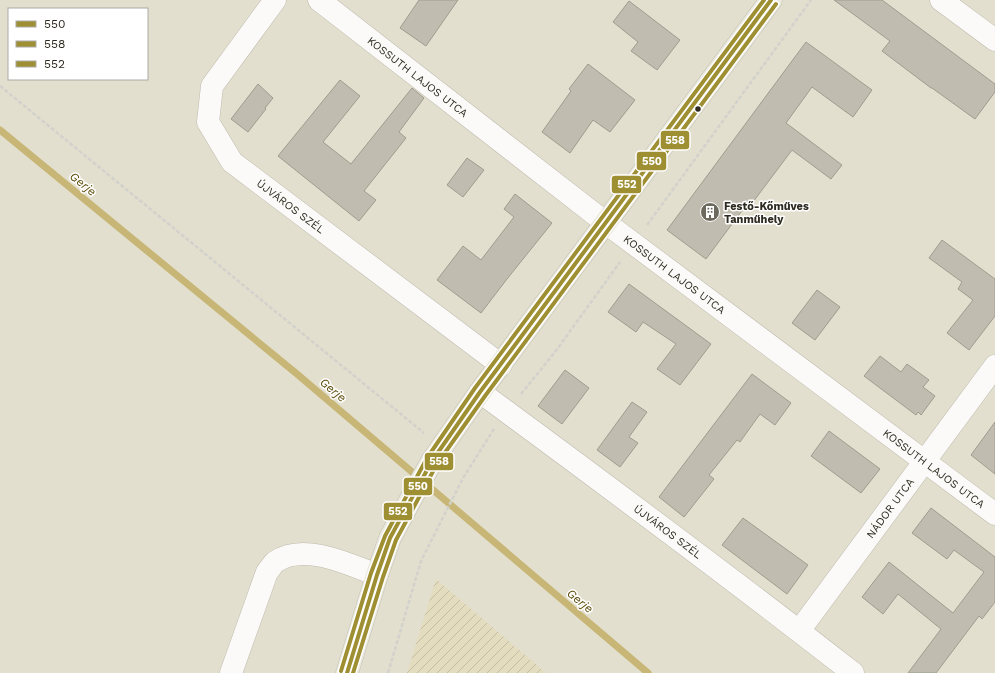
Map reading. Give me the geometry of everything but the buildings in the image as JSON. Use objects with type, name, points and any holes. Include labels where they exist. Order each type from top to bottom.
[{"type":"main road","points":[[347,673],[390,538],[412,495],[437,454],[480,392],[771,0]]},
{"type":"street","name":"ÚJVÁROS SZÉL","points":[[275,0],[212,86],[208,122],[232,162],[501,365]]},
{"type":"street","name":"KOSSUTH LAJOS UTCA","points":[[319,0],[606,223],[995,514]]},
{"type":"street","points":[[941,0],[995,40]]},
{"type":"street","name":"NÁDOR UTCA","points":[[799,631],[995,366]]},
{"type":"street","name":"ÚJVÁROS SZÉL","points":[[480,392],[618,494],[853,673]]},
{"type":"street","points":[[231,673],[267,572],[274,563],[286,556],[297,554],[322,555],[377,575]]},
{"type":"path","points":[[0,86],[437,454]]},
{"type":"path","points":[[388,673],[421,561],[463,478]]},
{"type":"shaded area","points":[[436,579],[546,673],[407,673]]},
{"type":"waterway","name":"Gerje","points":[[0,130],[297,374],[648,673]]},
{"type":"transit line","name":"552","points":[[341,671],[371,573],[385,536],[427,458],[475,388],[764,0]]},
{"type":"transit line","name":"550","points":[[347,673],[390,538],[432,461],[480,392],[771,0]]},
{"type":"transit line","name":"558","points":[[353,673],[396,540],[437,464],[485,396],[776,4]]},
{"type":"place","name":"Festő-Kőműves Tanműhely","points":[[710,212]]}]
